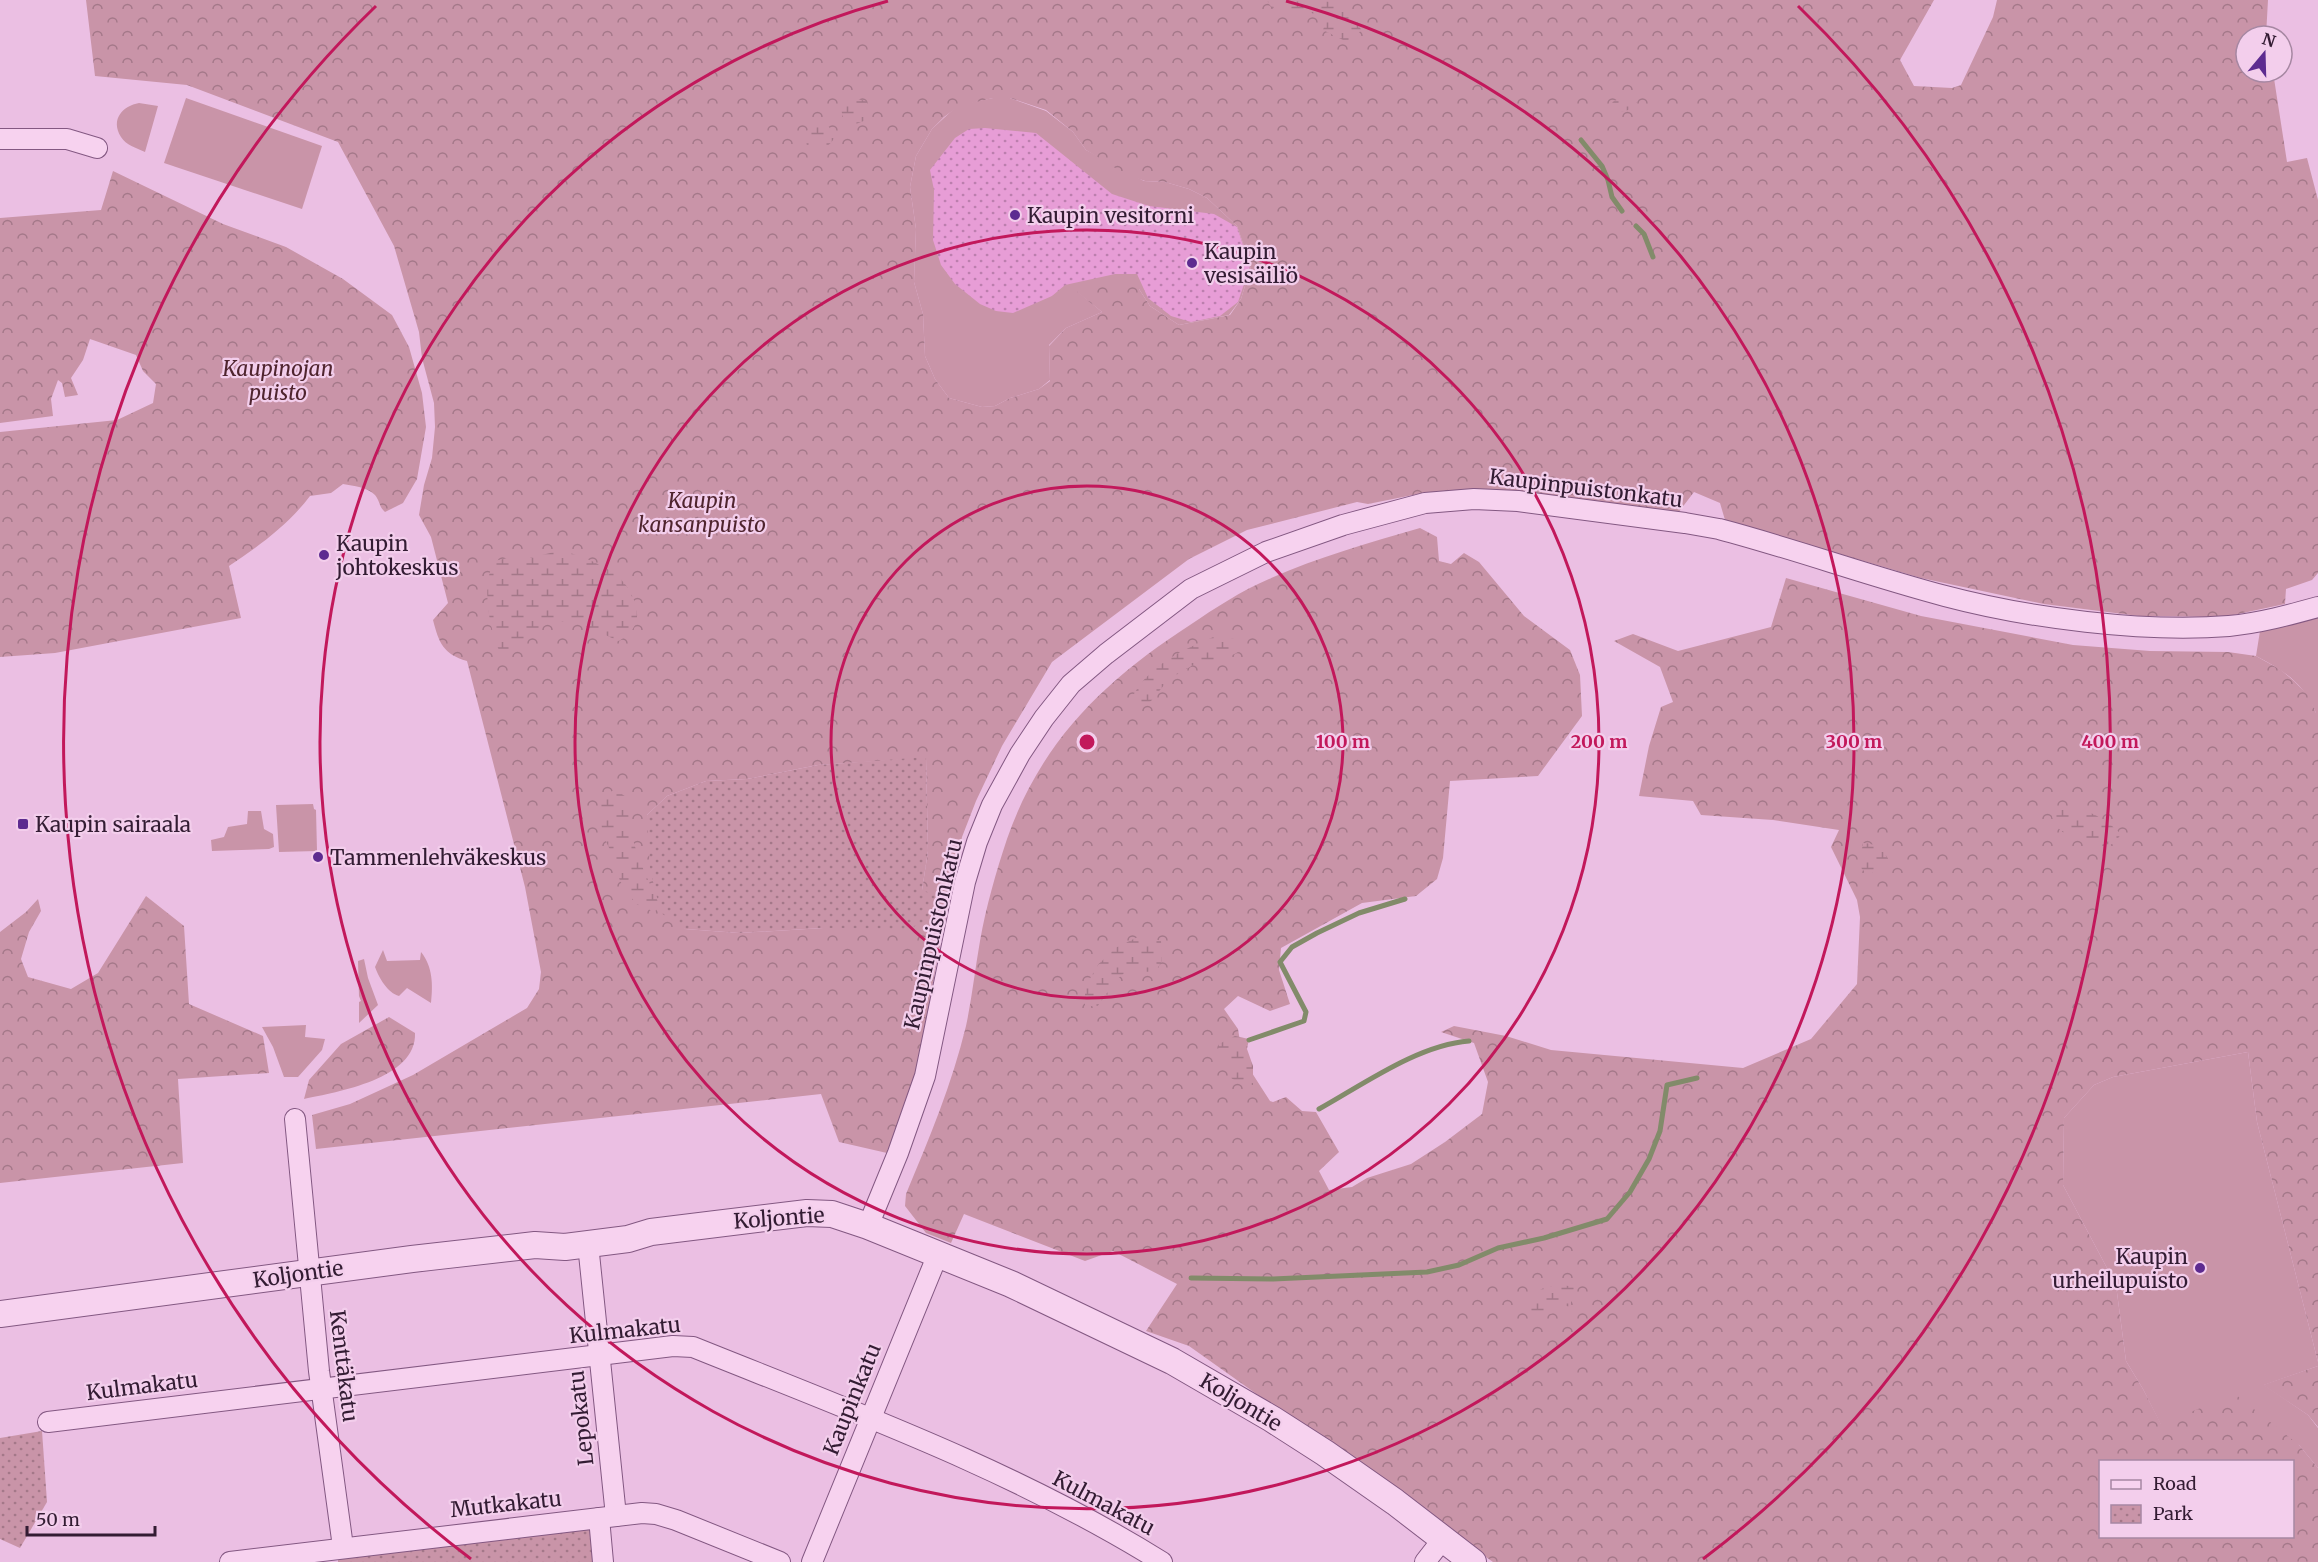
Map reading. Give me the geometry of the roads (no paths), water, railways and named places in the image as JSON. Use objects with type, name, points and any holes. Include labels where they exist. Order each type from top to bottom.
[{"type":"street","points":[[0,139],[67,139],[97,148]]},
{"type":"street","name":"Kaupinpuistonkatu","points":[[868,1226],[898,1153],[925,1076],[965,882],[977,842],[992,805],[1020,754],[1071,684],[1106,654],[1191,589],[1266,552],[1344,525],[1425,503],[1495,499],[1685,523],[1719,530],[1948,597],[2086,621],[2176,627],[2228,626],[2259,622],[2318,607]]},
{"type":"street","name":"Kenttäkatu","points":[[295,1119],[309,1273],[343,1547]]},
{"type":"street","name":"Koljontie","points":[[0,1314],[535,1245],[558,1247],[628,1239],[651,1232],[815,1212],[841,1215],[1011,1284],[1116,1333],[1213,1384],[1342,1465],[1473,1562]]},
{"type":"street","name":"Lepokatu","points":[[588,1244],[598,1356],[607,1517],[603,1562]]},
{"type":"street","name":"Kaupinkatu","points":[[812,1562],[938,1254]]},
{"type":"street","name":"Kulmakatu","points":[[48,1422],[674,1346],[693,1347],[1003,1477],[1078,1515],[1162,1562]]},
{"type":"street","name":"Mutkakatu","points":[[230,1562],[607,1517],[656,1514],[780,1562]]},
{"type":"street","points":[[1425,1562],[1443,1539]]},
{"type":"waterway","points":[[1581,140],[1602,166],[1612,197],[1622,211]]},
{"type":"waterway","points":[[1636,226],[1644,234],[1653,257]]},
{"type":"waterway","points":[[1249,1040],[1304,1021],[1306,1012],[1280,962],[1292,947],[1359,913],[1405,899]]},
{"type":"waterway","points":[[1319,1109],[1411,1058],[1450,1044],[1469,1041]]},
{"type":"waterway","points":[[1191,1278],[1273,1279],[1427,1272],[1459,1265],[1498,1248],[1544,1238],[1607,1219],[1630,1192],[1649,1159],[1660,1131],[1667,1085],[1697,1078]]},
{"type":"place","name":"Kaupin vesitorni","points":[[1015,215]]},
{"type":"place","name":"Kaupin vesisäiliö","points":[[1192,263]]},
{"type":"place","name":"Kaupin johtokeskus","points":[[324,555]]},
{"type":"place","name":"Kaupin sairaala","points":[[23,824]]},
{"type":"place","name":"Tammenlehväkeskus","points":[[318,857]]},
{"type":"place","name":"Kaupin urheilupuisto","points":[[2200,1268]]},
{"type":"park label","name":"Kaupinojan puisto","points":[[278,380]]},
{"type":"park label","name":"Kaupin kansanpuisto","points":[[702,512]]}]
